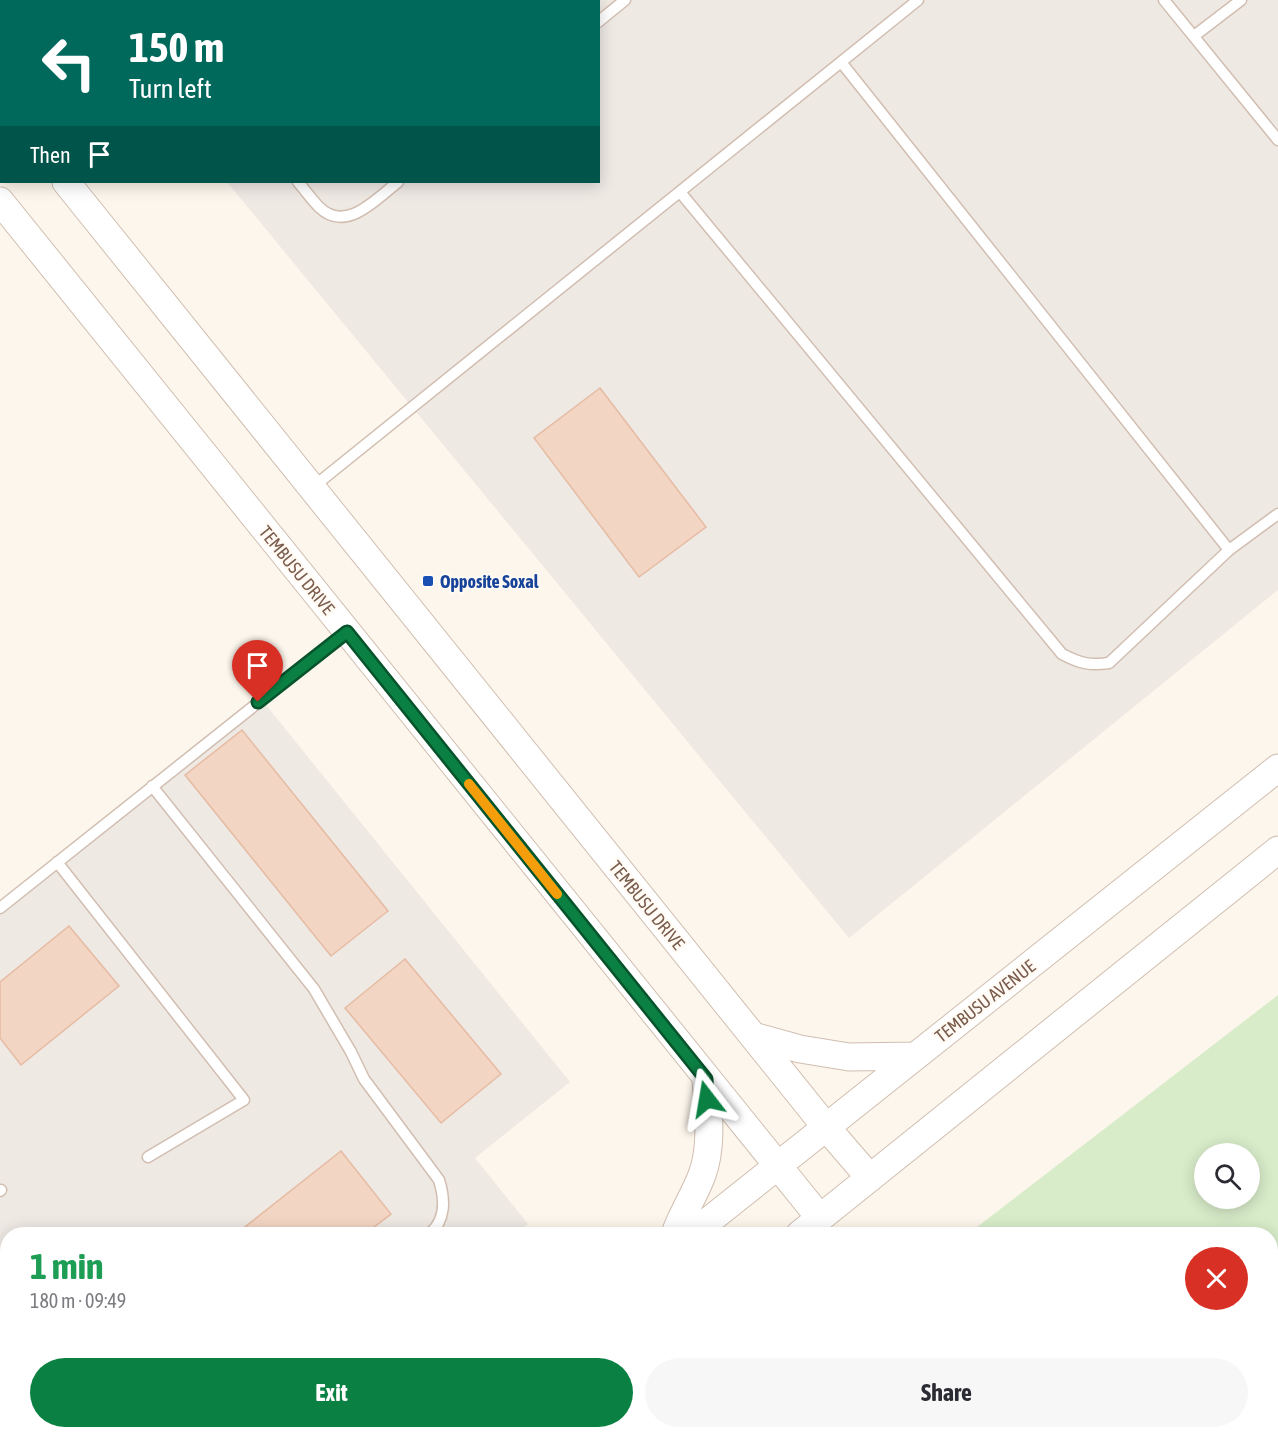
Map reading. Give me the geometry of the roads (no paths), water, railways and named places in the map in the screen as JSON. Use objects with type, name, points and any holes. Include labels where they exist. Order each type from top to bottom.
[{"type":"street","name":"TEMBUSU DRIVE","points":[[67,183],[826,1127],[870,1178]]},
{"type":"street","name":"TEMBUSU DRIVE","points":[[0,201],[776,1166],[810,1226]]},
{"type":"street","name":"TEMBUSU AVENUE","points":[[701,1227],[1278,768]]},
{"type":"street","points":[[810,1226],[1278,850]]},
{"type":"street","points":[[753,1036],[849,1057],[915,1056]]},
{"type":"street","points":[[677,1227],[702,1174],[707,1151],[709,1139],[706,1079]]},
{"type":"lane","points":[[600,19],[625,0]]},
{"type":"lane","points":[[312,488],[918,0]]},
{"type":"lane","points":[[1164,0],[1278,140]]},
{"type":"lane","points":[[1194,36],[1241,0]]},
{"type":"lane","points":[[841,62],[1229,550]]},
{"type":"lane","points":[[299,183],[320,209],[333,216],[349,217],[359,213],[398,183]]},
{"type":"lane","points":[[680,192],[1062,654],[1079,663],[1092,666],[1109,663],[1229,550],[1278,514]]},
{"type":"lane","points":[[0,908],[347,632]]},
{"type":"lane","points":[[152,786],[314,989],[364,1079],[439,1180],[444,1194],[442,1212],[436,1227]]},
{"type":"lane","points":[[57,862],[244,1100],[148,1157]]},
{"type":"place","name":"Opposite Soxal","points":[[428,581]]}]
